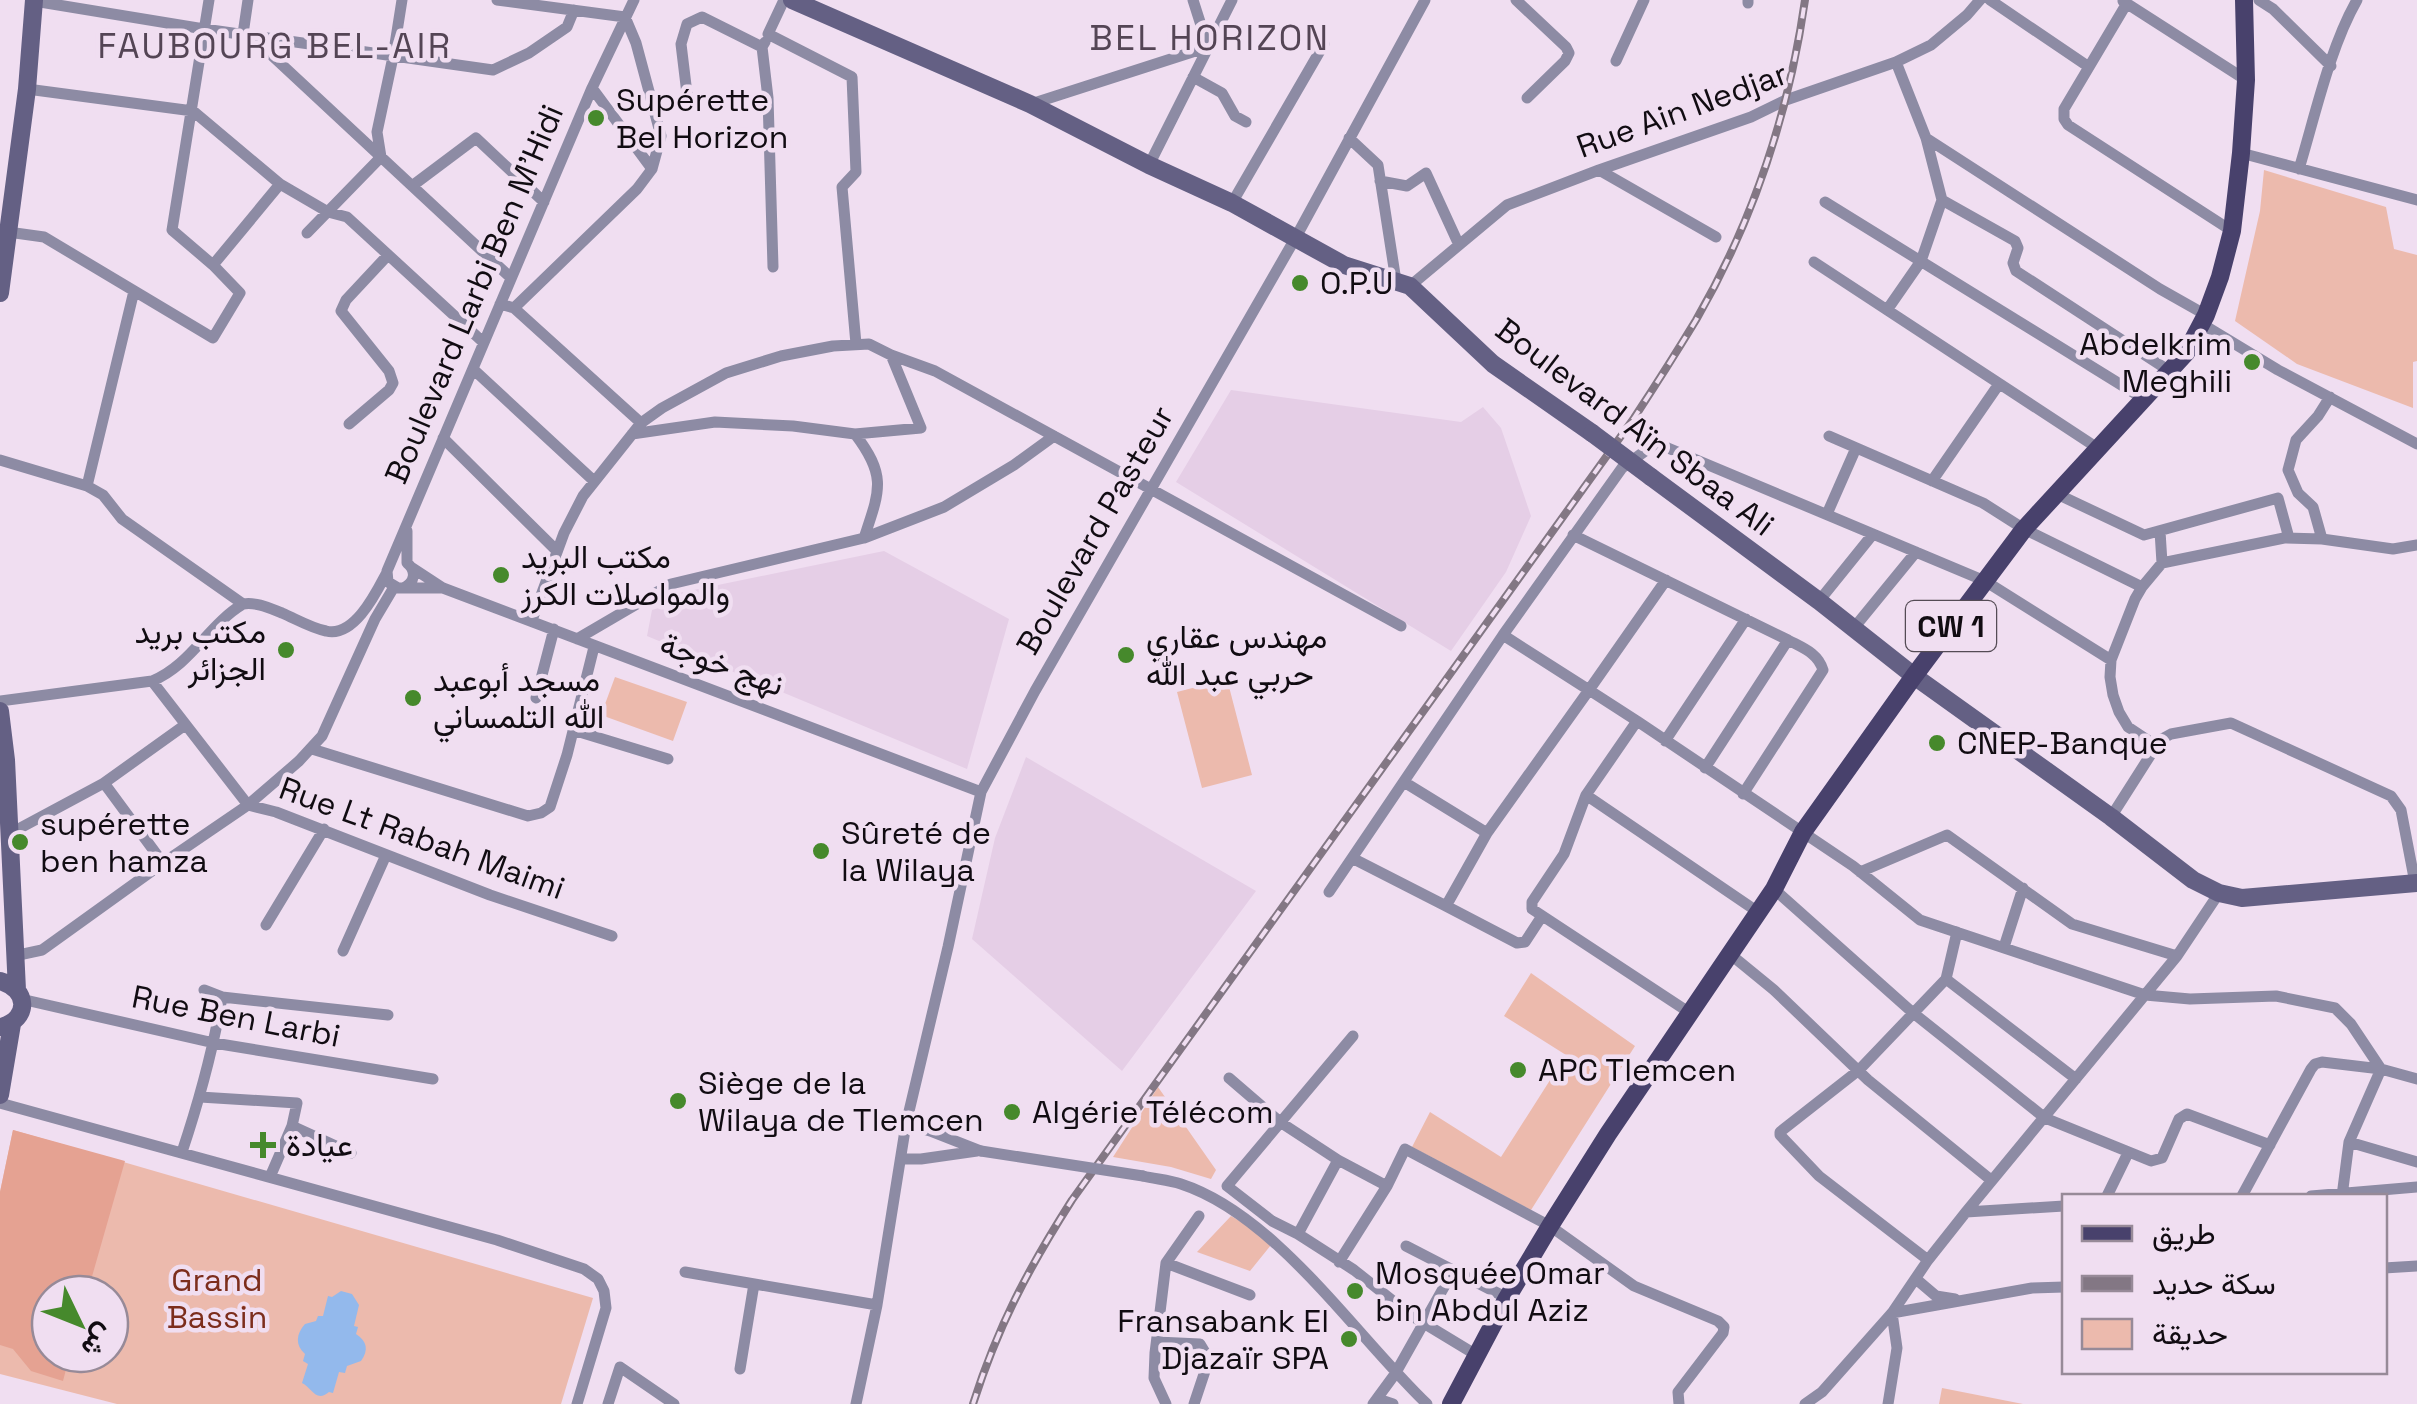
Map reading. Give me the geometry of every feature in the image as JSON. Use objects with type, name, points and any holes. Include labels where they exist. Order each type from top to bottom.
[{"type":"main road","points":[[0,293],[27,89],[34,0]]},
{"type":"main road","name":"Boulevard Aïn Sbaa Ali","points":[[792,0],[1030,104],[1296,237],[1344,266],[1403,283],[1493,364],[1592,433],[2193,880],[2218,893],[2242,898],[2416,883]]},
{"type":"main road","name":"CW 1","points":[[1451,1404],[1550,1226],[1774,889],[1804,832],[2024,529],[2186,353],[2204,320],[2232,231],[2246,80],[2244,0]]},
{"type":"main road","points":[[0,711],[6,760],[17,1020],[6,1026],[6,1066],[0,1095]]},
{"type":"main road","points":[[0,1042],[6,1066]]},
{"type":"street","points":[[34,0],[204,29],[493,70],[529,53],[567,27],[574,10]]},
{"type":"street","points":[[8,232],[44,237],[213,338],[240,293],[172,230],[209,0]]},
{"type":"street","points":[[248,0],[247,35],[512,278]]},
{"type":"street","points":[[381,158],[376,132],[402,0]]},
{"type":"street","points":[[497,0],[625,17],[662,136],[652,169],[637,189],[514,308]]},
{"type":"street","name":"Boulevard Larbi Ben M'Hidi","points":[[243,604],[261,605],[328,632],[343,630],[356,620],[374,596],[592,88],[634,0]]},
{"type":"street","points":[[773,267],[768,98],[762,48],[784,0]]},
{"type":"street","points":[[1192,0],[1208,48]]},
{"type":"street","points":[[1149,166],[1232,0]]},
{"type":"street","name":"Boulevard Pasteur","points":[[857,1403],[906,1124],[981,792],[1296,237],[1425,0]]},
{"type":"street","points":[[1516,0],[1569,53],[1528,98]]},
{"type":"street","points":[[1616,61],[1644,0]]},
{"type":"street","name":"Rue Ain Nedjar","points":[[1403,283],[1459,246],[1507,206],[1896,62],[1931,44],[1980,0]]},
{"type":"street","points":[[1990,0],[2088,67]]},
{"type":"street","points":[[2259,0],[2330,66]]},
{"type":"street","points":[[2299,169],[2330,66],[2358,0]]},
{"type":"street","points":[[2232,231],[2068,125],[2064,108],[2124,2],[2246,80]]},
{"type":"street","points":[[762,48],[702,17],[686,24],[681,44],[688,102],[768,98]]},
{"type":"street","points":[[768,34],[852,78],[856,172],[842,187],[856,344]]},
{"type":"street","points":[[1232,204],[1324,44]]},
{"type":"street","points":[[1030,104],[1208,48]]},
{"type":"street","points":[[1887,310],[1921,261],[1942,200],[1926,138],[1896,62]]},
{"type":"street","points":[[1193,77],[1222,93],[1234,116],[1246,122]]},
{"type":"street","points":[[592,88],[652,169]]},
{"type":"street","points":[[27,89],[193,111],[280,184],[328,212],[346,217],[483,342]]},
{"type":"street","points":[[412,186],[476,138],[544,202]]},
{"type":"street","points":[[1350,138],[1378,165],[1403,283]]},
{"type":"street","points":[[1926,138],[2160,288],[2278,370],[2417,443]]},
{"type":"street","points":[[2241,153],[2417,200]]},
{"type":"street","points":[[307,233],[381,158]]},
{"type":"street","points":[[1599,170],[1716,237]]},
{"type":"street","points":[[1380,182],[1406,186],[1426,173],[1459,246]]},
{"type":"street","points":[[213,265],[280,184]]},
{"type":"street","points":[[1942,200],[2015,241],[2016,271],[2171,372]]},
{"type":"street","points":[[1826,202],[2144,400]]},
{"type":"street","points":[[350,424],[393,384],[389,371],[341,311],[346,300],[388,255]]},
{"type":"street","points":[[1814,262],[2099,449]]},
{"type":"street","points":[[87,486],[134,292]]},
{"type":"street","points":[[500,304],[514,308],[641,423]]},
{"type":"street","points":[[532,620],[557,551],[583,496],[641,423],[692,390],[726,374],[782,356],[869,344],[936,371],[1401,626]]},
{"type":"street","points":[[632,434],[714,422],[854,434],[920,428],[892,356]]},
{"type":"street","points":[[473,369],[594,481]]},
{"type":"street","points":[[1932,480],[1999,384]]},
{"type":"street","points":[[2322,539],[2313,508],[2298,494],[2288,470],[2296,440],[2330,397]]},
{"type":"street","points":[[854,434],[872,456],[877,473],[878,491],[864,538]]},
{"type":"street","points":[[577,639],[671,584],[864,538],[944,508],[1054,436]]},
{"type":"street","points":[[1829,436],[1983,502],[2024,529],[2142,587]]},
{"type":"street","points":[[443,438],[557,551]]},
{"type":"street","points":[[1329,892],[1573,535],[1622,468],[1656,443],[1985,581],[2111,660]]},
{"type":"street","points":[[1827,514],[1856,448]]},
{"type":"street","points":[[0,460],[87,486],[103,495],[122,519],[243,604],[175,669],[152,680],[0,701]]},
{"type":"street","points":[[2057,494],[2144,535],[2278,498],[2289,538]]},
{"type":"street","points":[[14,956],[42,950],[248,805],[312,749],[331,719],[375,619],[398,587],[412,580],[407,522]]},
{"type":"street","points":[[2160,531],[2162,563]]},
{"type":"street","points":[[1819,601],[1873,534]]},
{"type":"street","points":[[1573,535],[1788,640],[1820,661],[1823,670],[1743,794]]},
{"type":"street","points":[[2155,745],[2128,727],[2119,712],[2110,677],[2111,660],[2142,587],[2162,563],[2289,538],[2393,549],[2417,545]]},
{"type":"street","points":[[1853,628],[1916,552]]},
{"type":"street","points":[[398,587],[388,582],[387,571],[394,562],[409,565]]},
{"type":"street","name":"نهج خوجة","points":[[409,565],[443,588],[981,792]]},
{"type":"street","points":[[1446,906],[1487,833],[1666,580]]},
{"type":"street","name":"نهج خوجة","points":[[398,587],[443,588]]},
{"type":"street","points":[[1665,741],[1746,620]]},
{"type":"street","points":[[536,698],[554,629]]},
{"type":"street","points":[[1503,635],[1804,832],[1920,920],[2145,995],[2190,999],[2276,996],[2335,1008],[2381,1069]]},
{"type":"street","points":[[1705,768],[1788,640]]},
{"type":"street","points":[[312,749],[528,816],[541,814],[550,807],[594,646]]},
{"type":"street","name":"Rue Lt Rabah Maimi","points":[[152,680],[248,805],[324,829],[490,895],[612,936]]},
{"type":"street","points":[[1636,721],[1586,795],[1564,854],[1532,902],[1532,909],[1690,1013]]},
{"type":"street","points":[[2110,817],[2155,745],[2171,734],[2231,723],[2391,796],[2402,810],[2416,883]]},
{"type":"street","points":[[9,834],[104,783],[185,725]]},
{"type":"street","points":[[573,730],[668,759]]},
{"type":"street","points":[[1404,782],[1487,833]]},
{"type":"street","points":[[104,783],[162,862]]},
{"type":"street","points":[[1586,795],[1758,912]]},
{"type":"street","points":[[266,925],[324,829]]},
{"type":"street","points":[[1860,872],[1947,836],[2072,924],[2177,956]]},
{"type":"street","points":[[343,952],[386,855]]},
{"type":"street","points":[[1352,858],[1522,944],[1542,916]]},
{"type":"street","points":[[2004,948],[2023,888]]},
{"type":"street","points":[[1774,889],[1912,1012],[2045,1118],[2151,1161],[2162,1158],[2179,1119],[2187,1114],[2270,1145]]},
{"type":"street","points":[[1805,1404],[1822,1392],[1892,1313],[1966,1212],[2177,956],[2218,893]]},
{"type":"street","points":[[1928,1260],[1819,1176],[1780,1135],[1782,1128],[1859,1070],[1946,978],[1957,932]]},
{"type":"street","points":[[1730,954],[1774,990],[1868,1080],[1992,1180]]},
{"type":"street","points":[[1946,978],[2076,1078]]},
{"type":"street","points":[[204,990],[222,997],[388,1015]]},
{"type":"street","name":"Rue Ben Larbi","points":[[15,993],[214,1043],[433,1079]]},
{"type":"street","points":[[182,1152],[214,1043],[222,997]]},
{"type":"street","points":[[1353,1036],[1226,1186],[1272,1221],[1354,1270],[1412,1316],[1478,1356]]},
{"type":"street","points":[[2243,1194],[2315,1064],[2381,1069],[2417,1079]]},
{"type":"street","points":[[2342,1194],[2350,1142],[2381,1069]]},
{"type":"street","points":[[1229,1078],[1280,1122],[1386,1186]]},
{"type":"street","points":[[200,1097],[297,1102],[292,1126],[270,1177]]},
{"type":"street","points":[[0,1103],[497,1240],[584,1269],[598,1280],[606,1308],[577,1404]]},
{"type":"street","points":[[906,1124],[980,1150],[1143,1176],[1180,1184],[1216,1200],[1265,1234],[1427,1404]]},
{"type":"street","points":[[292,1126],[352,1153]]},
{"type":"street","points":[[2350,1142],[2417,1162]]},
{"type":"street","points":[[1340,1262],[1406,1149],[1550,1226],[1634,1286],[1718,1321],[1724,1327],[1723,1333],[1678,1392],[1679,1404]]},
{"type":"street","points":[[902,1159],[980,1150]]},
{"type":"street","points":[[2108,1194],[2128,1153]]},
{"type":"street","points":[[1298,1234],[1338,1160]]},
{"type":"street","points":[[2359,1194],[2417,1187]]},
{"type":"street","points":[[1966,1212],[2062,1206]]},
{"type":"street","points":[[1166,1404],[1154,1378],[1166,1263],[1199,1216]]},
{"type":"street","points":[[1406,1246],[1507,1298]]},
{"type":"street","points":[[1166,1263],[1250,1295]]},
{"type":"street","points":[[2387,1268],[2417,1266]]},
{"type":"street","points":[[1393,1404],[1376,1401],[1453,1270]]},
{"type":"street","points":[[685,1272],[877,1305]]},
{"type":"street","points":[[1916,1278],[1936,1296],[1982,1296]]},
{"type":"street","points":[[740,1370],[754,1284]]},
{"type":"street","points":[[1892,1313],[2032,1288],[2062,1287]]},
{"type":"street","points":[[1888,1404],[1897,1348],[1892,1313]]},
{"type":"street","points":[[1156,1342],[1200,1344],[1206,1350],[1209,1359],[1194,1404]]},
{"type":"street","points":[[608,1404],[620,1367],[674,1404]]},
{"type":"shaded area","points":[[1231,390],[1461,422],[1483,407],[1501,428],[1531,516],[1506,572],[1451,651],[1176,482]]},
{"type":"shaded area","points":[[884,551],[1009,619],[967,769],[647,636],[652,610],[679,602],[679,593]]},
{"type":"shaded area","points":[[1026,757],[1256,891],[1122,1071],[972,939],[995,838]]},
{"type":"shaded area","points":[[13,1130],[125,1161],[93,1274],[30,1274],[30,1370],[13,1349],[0,1345],[0,1192]]},
{"type":"shaded area","points":[[41,1374],[65,1374],[63,1381]]},
{"type":"green space","points":[[2264,170],[2386,207],[2394,249],[2417,255],[2413,408],[2297,364],[2235,321],[2260,211]]},
{"type":"green space","points":[[615,677],[687,702],[673,741],[601,715]]},
{"type":"green space","points":[[1227,679],[1252,775],[1202,788],[1177,692]]},
{"type":"green space","points":[[1531,973],[1635,1046],[1531,1210],[1412,1147],[1430,1112],[1501,1157],[1566,1055],[1504,1016]]},
{"type":"green space","points":[[1158,1087],[1216,1170],[1211,1179],[1113,1157]]},
{"type":"green space","name":"Grand Bassin","points":[[13,1130],[593,1298],[561,1404],[117,1404],[0,1374],[0,1192]]},
{"type":"green space","points":[[1231,1216],[1271,1245],[1250,1271],[1197,1252]]},
{"type":"green space","points":[[1942,1388],[2023,1404],[1939,1404]]},
{"type":"water","points":[[341,1291],[352,1294],[359,1305],[354,1326],[358,1327],[356,1334],[366,1349],[361,1361],[347,1366],[345,1373],[339,1372],[333,1393],[321,1396],[302,1383],[308,1364],[303,1361],[305,1354],[298,1336],[305,1324],[323,1316],[328,1296]]},
{"type":"railway","points":[[973,1404],[1015,1299],[1072,1200],[1634,418],[1696,320],[1735,244],[1766,165],[1789,84],[1805,0]]},
{"type":"place","name":"Supérette Bel Horizon","points":[[596,118]]},
{"type":"place","name":"O.P.U","points":[[1300,283]]},
{"type":"place","name":"Abdelkrim Meghili","points":[[2252,362]]},
{"type":"place","name":"مكتب البريد والمواصلات الكرز","points":[[501,575]]},
{"type":"place","name":"مكتب بريد الجزائر","points":[[286,650]]},
{"type":"place","name":"مهندس عقاري حربي عبد الله","points":[[1126,655]]},
{"type":"place","name":"مسجد أبوعبد الله التلمساني","points":[[413,698]]},
{"type":"place","name":"CNEP-Banque","points":[[1937,743]]},
{"type":"place","name":"supérette ben hamza","points":[[20,842]]},
{"type":"place","name":"Sûreté de la Wilaya","points":[[821,851]]},
{"type":"place","name":"APC Tlemcen","points":[[1518,1070]]},
{"type":"place","name":"Siège de la Wilaya de Tlemcen","points":[[678,1101]]},
{"type":"place","name":"Algérie Télécom","points":[[1012,1112]]},
{"type":"place","name":"عيادة","points":[[263,1145]]},
{"type":"place","name":"Mosquée Omar bin Abdul Aziz","points":[[1355,1291]]},
{"type":"place","name":"Fransabank El Djazaïr SPA","points":[[1349,1339]]},
{"type":"district","name":"BEL HORIZON","points":[[1210,38]]},
{"type":"district","name":"FAUBOURG BEL-AIR","points":[[275,46]]}]
